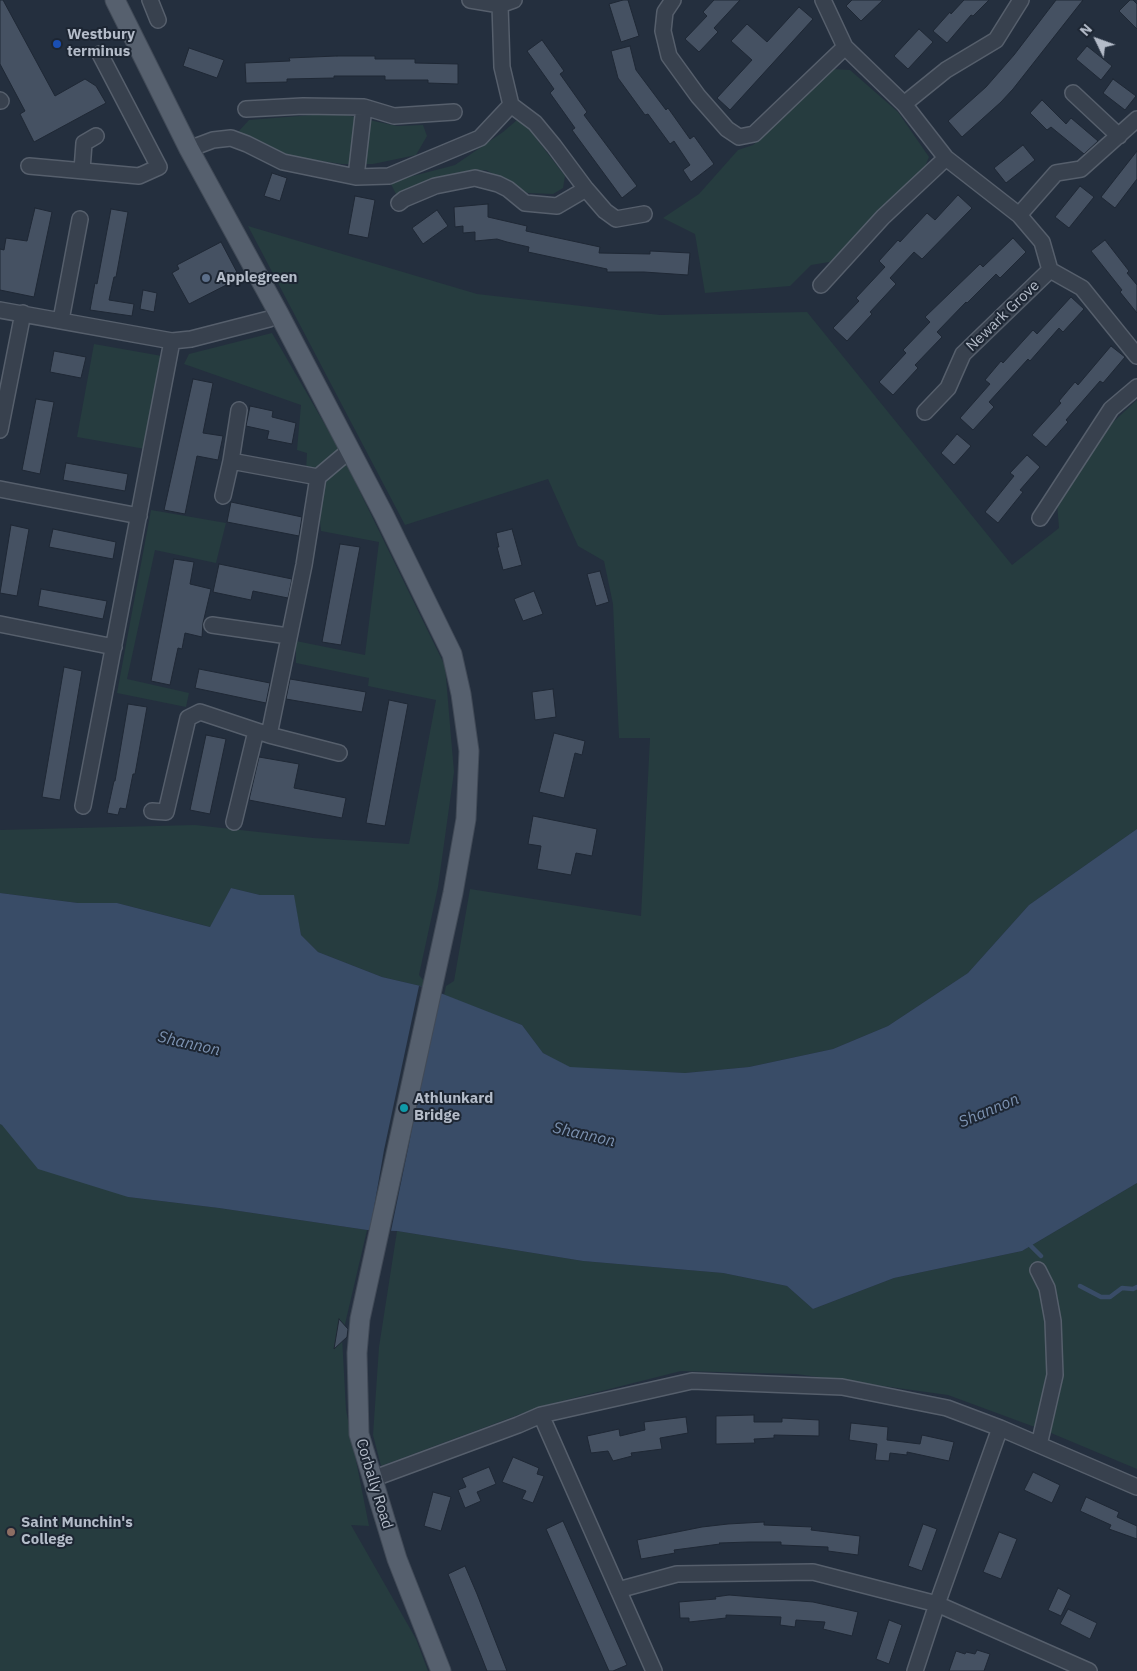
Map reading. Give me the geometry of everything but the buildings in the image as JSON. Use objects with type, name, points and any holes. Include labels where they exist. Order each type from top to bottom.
[{"type":"main road","points":[[115,0],[189,149],[279,314],[350,450]]},
{"type":"main road","name":"Corbally Road","points":[[350,450],[452,654],[461,694],[469,751],[466,819],[454,893],[360,1319],[357,1353],[358,1434],[397,1559],[442,1671]]},
{"type":"street","points":[[150,0],[158,20]]},
{"type":"street","points":[[470,0],[507,2],[502,67],[511,105],[535,124],[554,146],[586,190],[606,211],[616,219],[644,214]]},
{"type":"street","points":[[673,0],[665,12],[663,31],[669,56],[698,96],[727,128],[740,137],[754,134],[845,47]]},
{"type":"street","points":[[823,0],[845,47],[904,104],[946,158],[1019,215],[1042,242],[1050,270],[1082,288],[1137,356]]},
{"type":"street","points":[[904,104],[946,70],[996,40],[1021,0]]},
{"type":"street","points":[[29,166],[139,176],[159,167],[100,54]]},
{"type":"street","points":[[1073,93],[1119,136]]},
{"type":"street","points":[[189,149],[213,140],[231,138],[283,162],[356,177],[389,176],[480,138],[511,105]]},
{"type":"street","points":[[246,109],[303,106],[364,107],[394,116],[454,112]]},
{"type":"street","points":[[356,177],[364,107]]},
{"type":"street","points":[[1019,215],[1056,173],[1081,169],[1137,120]]},
{"type":"street","points":[[82,170],[84,143],[96,136]]},
{"type":"street","points":[[821,285],[884,217],[946,158]]},
{"type":"street","points":[[399,203],[435,186],[475,178],[498,184],[508,189],[525,203],[557,206],[586,190]]},
{"type":"street","points":[[61,320],[80,219]]},
{"type":"street","name":"Newark Grove","points":[[925,412],[948,388],[962,354],[1050,270]]},
{"type":"street","points":[[0,310],[172,341],[191,339],[268,320],[279,314]]},
{"type":"street","points":[[0,430],[23,313]]},
{"type":"street","points":[[83,806],[172,341]]},
{"type":"street","points":[[1040,518],[1111,409],[1137,387]]},
{"type":"street","points":[[223,496],[239,410]]},
{"type":"street","points":[[234,822],[262,733],[288,636],[304,565],[318,477],[350,450]]},
{"type":"street","points":[[231,461],[318,477]]},
{"type":"street","points":[[0,490],[139,516]]},
{"type":"street","points":[[0,624],[114,647]]},
{"type":"street","points":[[212,624],[288,636]]},
{"type":"street","points":[[166,813],[188,718],[200,712],[262,733],[339,753]]},
{"type":"street","points":[[1038,1270],[1047,1288],[1053,1321],[1055,1374],[1039,1445]]},
{"type":"street","points":[[372,1479],[541,1415],[692,1381],[842,1387],[947,1408],[1000,1428],[1137,1487]]},
{"type":"street","points":[[541,1415],[654,1671]]},
{"type":"street","points":[[915,1671],[1000,1428]]},
{"type":"street","points":[[618,1590],[677,1574],[813,1572],[937,1604],[1089,1671]]},
{"type":"green space","points":[[832,69],[850,70],[898,112],[929,157],[924,169],[879,209],[835,261],[811,265],[790,286],[705,293],[695,234],[663,218],[699,194],[738,150],[753,145]]},
{"type":"green space","points":[[337,113],[397,126],[423,125],[427,136],[416,155],[373,164],[342,164],[293,157],[244,137],[239,131],[249,120]]},
{"type":"green space","points":[[517,120],[525,124],[565,176],[563,188],[553,194],[528,193],[486,170],[455,173],[397,196],[390,182],[455,165]]},
{"type":"green space","points":[[248,226],[477,294],[660,315],[807,312],[1012,565],[1059,528],[1057,502],[1112,423],[1137,400],[1137,829],[1029,905],[968,973],[888,1026],[833,1049],[749,1067],[685,1073],[570,1068],[543,1053],[522,1025],[444,995],[446,986],[454,981],[470,889],[641,916],[650,738],[619,738],[613,604],[604,561],[578,546],[548,479],[405,525]]},
{"type":"green space","points":[[272,333],[339,449],[445,666],[454,772],[438,887],[419,975],[424,981],[425,987],[382,977],[318,952],[301,935],[293,895],[260,895],[231,888],[211,927],[117,903],[78,903],[0,893],[0,830],[195,825],[313,838],[409,844],[436,700],[368,686],[369,678],[296,663],[296,641],[365,655],[379,542],[321,531],[315,475],[306,471],[307,453],[297,450],[301,405],[184,364],[189,354]]},
{"type":"green space","points":[[94,344],[162,356],[145,449],[77,437]]},
{"type":"green space","points":[[151,510],[226,523],[216,563],[155,550],[127,679],[189,693],[186,707],[117,693]]},
{"type":"green space","points":[[0,1124],[128,1197],[219,1208],[367,1230],[342,1337],[346,1410],[369,1526],[351,1525],[416,1639],[428,1671],[0,1671]]},
{"type":"green space","points":[[1137,1183],[1137,1469],[1051,1433],[948,1395],[796,1374],[681,1371],[542,1406],[381,1466],[373,1435],[379,1347],[397,1231],[583,1261],[723,1273],[787,1286],[813,1309],[894,1278],[1022,1251]]},
{"type":"water","name":"Shannon","points":[[1137,829],[1137,1183],[1022,1251],[894,1278],[813,1309],[787,1286],[723,1273],[583,1261],[397,1231],[367,1230],[219,1208],[128,1197],[38,1169],[0,1124],[0,893],[78,903],[117,903],[210,927],[231,888],[260,895],[294,895],[301,935],[318,952],[382,977],[425,987],[522,1025],[543,1053],[570,1067],[685,1073],[749,1067],[833,1049],[888,1026],[968,973],[1029,905]]},
{"type":"pier","name":"Athlunkard Bridge","points":[[419,986],[425,987],[429,1040],[409,1144],[391,1231],[370,1230],[384,1150]]},
{"type":"waterway","points":[[1028,1243],[1041,1256]]},
{"type":"waterway","points":[[1080,1286],[1101,1297],[1110,1297],[1122,1288],[1133,1289],[1137,1287]]},
{"type":"place","name":"Westbury terminus","points":[[57,44]]},
{"type":"place","name":"Applegreen","points":[[206,278]]},
{"type":"place","name":"Athlunkard Bridge","points":[[404,1108]]},
{"type":"place","name":"Saint Munchin's College","points":[[11,1532]]}]
